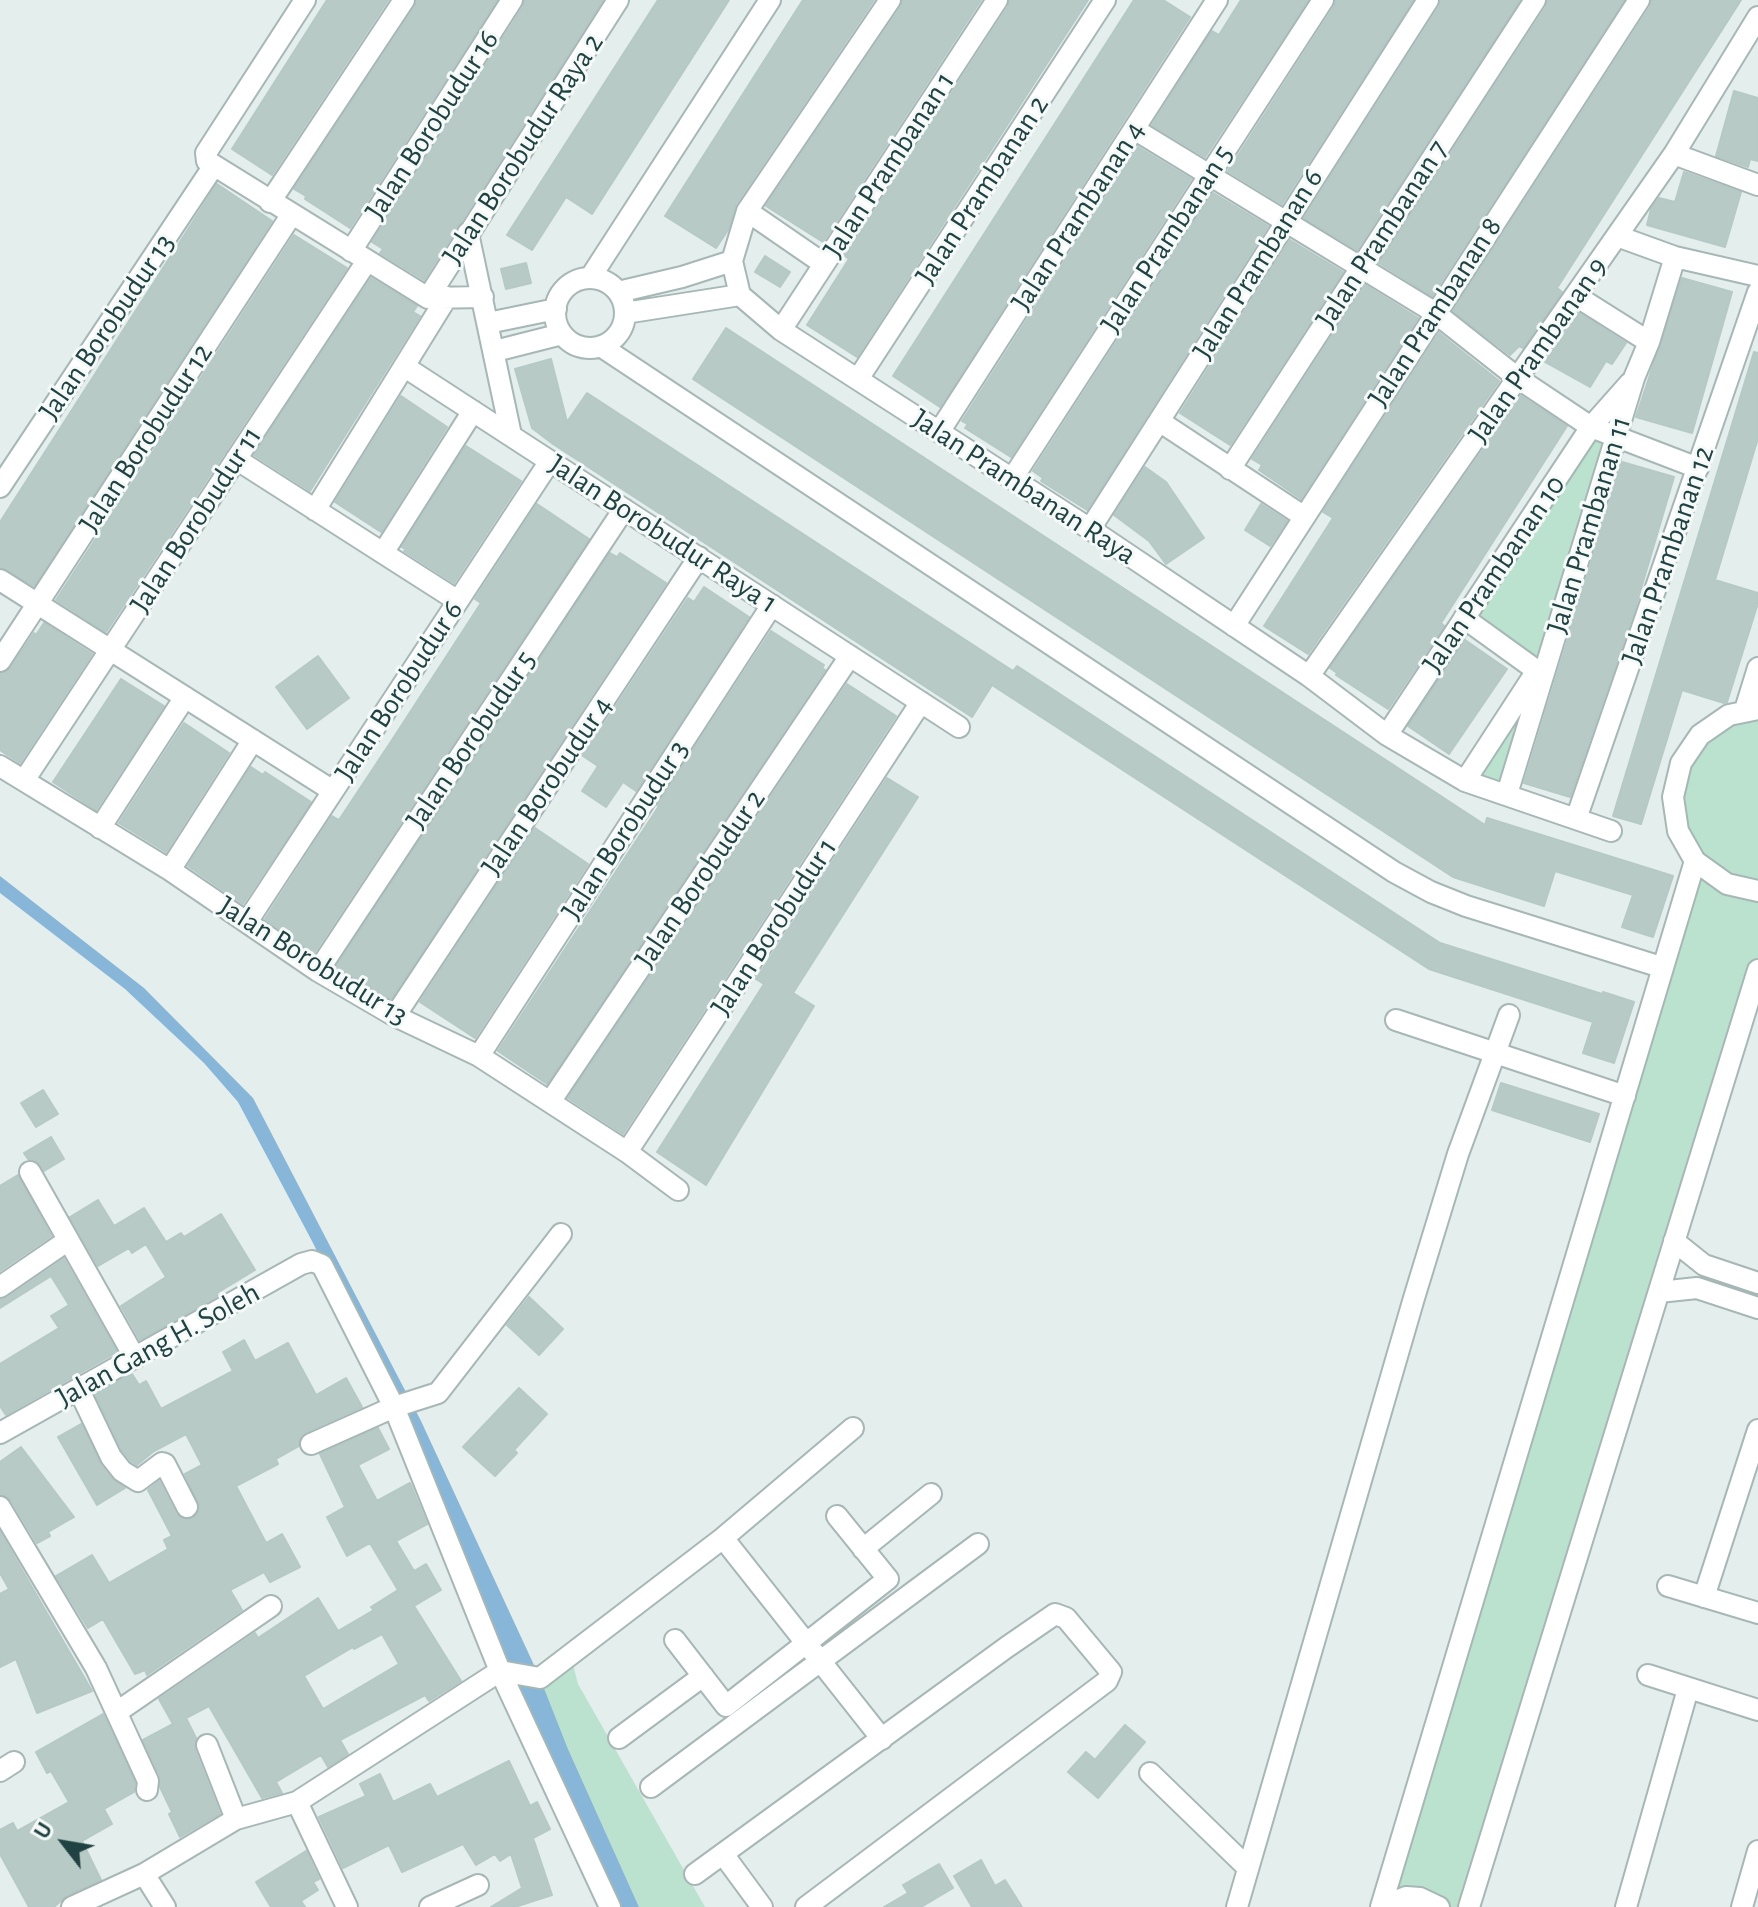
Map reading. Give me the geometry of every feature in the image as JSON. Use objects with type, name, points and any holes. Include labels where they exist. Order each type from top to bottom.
[{"type":"street","name":"Jalan Borobudur 13","points":[[0,487],[210,160],[305,0]]},
{"type":"street","points":[[270,202],[404,0]]},
{"type":"street","name":"Jalan Borobudur 16","points":[[359,256],[512,0]]},
{"type":"street","name":"Jalan Borobudur Raya 2","points":[[315,510],[405,367],[468,233],[618,0]]},
{"type":"street","points":[[590,278],[770,0]]},
{"type":"street","points":[[625,313],[740,295],[732,261],[747,211],[890,0]]},
{"type":"street","name":"Jalan Prambanan 1","points":[[781,330],[997,0]]},
{"type":"street","name":"Jalan Prambanan 2","points":[[858,379],[1105,0]]},
{"type":"street","name":"Jalan Prambanan 5","points":[[1012,479],[1323,0]]},
{"type":"street","name":"Jalan Prambanan 6","points":[[1090,529],[1428,0]]},
{"type":"street","name":"Jalan Prambanan 7","points":[[1230,469],[1535,0]]},
{"type":"street","name":"Jalan Prambanan 8","points":[[1234,626],[1434,312],[1639,0]]},
{"type":"street","name":"Jalan Prambanan 4","points":[[939,432],[1134,129],[1207,3]]},
{"type":"street","name":"Jalan Prambanan 9","points":[[1309,676],[1674,154],[1758,17]]},
{"type":"street","points":[[1134,129],[1434,312],[1519,379],[1591,427],[1698,468]]},
{"type":"street","points":[[1674,154],[1758,185]]},
{"type":"street","points":[[210,160],[270,202],[359,256],[438,298],[483,297]]},
{"type":"street","points":[[747,211],[824,264]]},
{"type":"street","name":"Jalan Borobudur 12","points":[[0,661],[292,214]]},
{"type":"street","points":[[468,233],[511,435]]},
{"type":"street","points":[[1617,236],[1675,257],[1758,276]]},
{"type":"street","name":"Jalan Borobudur 11","points":[[25,779],[236,459],[359,256]]},
{"type":"street","name":"Jalan Prambanan 11","points":[[1507,794],[1540,674],[1675,257]]},
{"type":"street","points":[[618,292],[732,261]]},
{"type":"street","points":[[602,347],[619,334],[625,313],[618,292],[611,285],[590,278],[571,284],[564,291],[556,309],[558,327],[562,334],[580,347],[602,347],[1394,872],[1466,906],[1661,967]]},
{"type":"street","name":"Jalan Prambanan 12","points":[[1576,819],[1758,292]]},
{"type":"street","name":"Jalan Prambanan Raya","points":[[740,295],[781,330],[1090,529],[1309,676],[1387,735],[1465,781],[1611,831]]},
{"type":"street","points":[[1576,296],[1649,342]]},
{"type":"street","points":[[488,323],[556,309]]},
{"type":"street","points":[[495,351],[562,334]]},
{"type":"street","name":"Jalan Borobudur Raya 1","points":[[405,367],[959,727]]},
{"type":"street","name":"Jalan Prambanan 10","points":[[1387,735],[1591,427],[1634,378]]},
{"type":"street","points":[[383,553],[473,411]]},
{"type":"street","points":[[1159,421],[1303,516]]},
{"type":"street","points":[[236,459],[458,601]]},
{"type":"street","name":"Jalan Borobudur 6","points":[[247,922],[550,461]]},
{"type":"street","name":"Jalan Borobudur 5","points":[[318,971],[624,509]]},
{"type":"street","name":"Jalan Borobudur 4","points":[[395,1016],[699,557]]},
{"type":"street","points":[[0,580],[333,791]]},
{"type":"street","name":"Jalan Borobudur 3","points":[[479,1056],[772,605]]},
{"type":"street","points":[[1464,618],[1540,674],[1465,781]]},
{"type":"street","name":"Jalan Borobudur 2","points":[[550,1102],[850,656]]},
{"type":"street","points":[[1758,668],[1752,709],[1713,723],[1689,748],[1675,780],[1674,814],[1678,831],[1695,861],[1727,884],[1758,891]]},
{"type":"street","points":[[100,828],[185,697]]},
{"type":"street","name":"Jalan Borobudur 1","points":[[627,1152],[921,702]]},
{"type":"street","points":[[170,870],[253,740]]},
{"type":"street","name":"Jalan Borobudur 13","points":[[0,766],[170,870],[318,971],[395,1016],[479,1056],[627,1152],[678,1190]]},
{"type":"street","points":[[1382,1907],[1695,861]]},
{"type":"street","points":[[1469,1907],[1758,970]]},
{"type":"street","points":[[1237,1907],[1414,1298],[1458,1154],[1509,1015]]},
{"type":"street","points":[[1396,1020],[1625,1096]]},
{"type":"street","points":[[30,1172],[135,1358]]},
{"type":"street","points":[[311,1444],[394,1407],[438,1393],[561,1234]]},
{"type":"street","points":[[0,1287],[67,1241]]},
{"type":"street","points":[[1674,1241],[1704,1265],[1758,1283]]},
{"type":"street","name":"Jalan Gang H. Soleh","points":[[0,1433],[301,1264],[318,1262],[326,1269],[394,1407]]},
{"type":"street","points":[[1697,1288],[1704,1265]]},
{"type":"street","points":[[1659,1292],[1697,1288],[1758,1308]]},
{"type":"street","points":[[79,1390],[111,1457],[122,1471],[138,1481],[162,1463],[165,1464],[187,1507]]},
{"type":"street","points":[[394,1407],[500,1671],[610,1907]]},
{"type":"street","points":[[72,1907],[144,1874],[236,1819],[297,1802],[500,1671],[540,1678],[723,1538],[853,1428]]},
{"type":"street","points":[[1704,1597],[1758,1430]]},
{"type":"street","points":[[863,1549],[931,1494]]},
{"type":"street","points":[[0,1507],[72,1625],[117,1712],[148,1781],[147,1790]]},
{"type":"street","points":[[675,1640],[726,1706],[807,1644],[888,1579],[837,1516]]},
{"type":"street","points":[[723,1538],[882,1739]]},
{"type":"street","points":[[651,1787],[978,1544]]},
{"type":"street","points":[[1668,1586],[1758,1613]]},
{"type":"street","points":[[117,1712],[271,1606]]},
{"type":"street","points":[[695,1874],[1055,1614],[1066,1618],[1111,1672],[1107,1681],[806,1907]]},
{"type":"street","points":[[1648,1675],[1758,1710]]},
{"type":"street","points":[[619,1738],[703,1676]]},
{"type":"street","points":[[1626,1907],[1688,1689]]},
{"type":"street","points":[[207,1745],[236,1819]]},
{"type":"street","points":[[1150,1773],[1248,1868]]},
{"type":"street","points":[[297,1802],[347,1907]]},
{"type":"street","points":[[1742,1907],[1758,1851]]},
{"type":"street","points":[[723,1854],[762,1907]]},
{"type":"street","points":[[144,1874],[165,1907]]},
{"type":"street","points":[[430,1907],[478,1885]]},
{"type":"street","points":[[1382,1907],[1406,1897],[1420,1898],[1439,1907]]},
{"type":"green space","points":[[1634,378],[1507,794],[1465,781],[1536,672],[1464,618]]},
{"type":"green space","points":[[1758,668],[1758,970],[1469,1907],[1381,1907],[1695,861],[1685,846],[1681,763],[1745,710]]},
{"type":"green space","points":[[571,1657],[578,1684],[705,1907],[639,1907],[568,1749],[540,1678]]},
{"type":"water","points":[[0,876],[144,988],[253,1098],[421,1421],[540,1678],[568,1749],[639,1907],[610,1907],[394,1407],[312,1241],[238,1102],[204,1063],[125,989],[0,893]]},
{"type":"building","points":[[327,0],[388,0],[272,175],[232,149]]},
{"type":"building","points":[[417,0],[497,0],[350,228],[294,189]]},
{"type":"building","points":[[525,0],[603,0],[424,280],[380,253],[383,249],[372,242]]},
{"type":"building","points":[[658,0],[729,0],[592,214],[566,197],[532,250],[507,235]]},
{"type":"building","points":[[803,0],[874,0],[736,204],[728,230],[716,248],[665,216]]},
{"type":"building","points":[[903,0],[981,0],[823,242],[766,206]]},
{"type":"building","points":[[1010,0],[1088,0],[857,357],[807,325],[849,259],[845,256]]},
{"type":"building","points":[[1134,0],[1163,0],[1190,17],[940,407],[893,376]]},
{"type":"building","points":[[1241,0],[1308,0],[1205,157],[1152,125],[1212,31],[1219,35]]},
{"type":"building","points":[[1336,0],[1413,0],[1282,204],[1228,171]]},
{"type":"building","points":[[1441,0],[1520,0],[1357,250],[1304,218]]},
{"type":"building","points":[[1548,0],[1624,0],[1432,296],[1379,263]]},
{"type":"building","points":[[1652,0],[1741,0],[1557,288],[1562,292],[1523,348],[1519,346],[1510,355],[1453,311]]},
{"type":"building","points":[[1734,91],[1758,98],[1758,161],[1750,159],[1748,167],[1716,156]]},
{"type":"building","points":[[1138,147],[1191,179],[1011,457],[965,428],[968,424],[962,421]]},
{"type":"building","points":[[1684,172],[1741,192],[1725,247],[1647,225],[1651,209],[1659,198],[1675,202]]},
{"type":"building","points":[[217,184],[272,221],[34,586],[0,567],[0,522]]},
{"type":"building","points":[[1213,193],[1268,226],[1087,510],[1041,481],[1043,478],[1033,471]]},
{"type":"building","points":[[294,235],[347,268],[106,632],[56,600]]},
{"type":"building","points":[[1290,240],[1343,272],[1230,445],[1180,413]]},
{"type":"building","points":[[765,256],[790,272],[780,287],[755,272]]},
{"type":"building","points":[[526,263],[531,283],[506,289],[501,269]]},
{"type":"building","points":[[371,278],[417,306],[413,312],[420,316],[310,491],[254,455]]},
{"type":"building","points":[[1682,278],[1732,292],[1692,433],[1636,417]]},
{"type":"building","points":[[1365,285],[1418,318],[1301,499],[1259,470],[1262,465],[1252,459]]},
{"type":"building","points":[[1579,313],[1626,343],[1612,364],[1606,361],[1590,387],[1545,362]]},
{"type":"building","points":[[726,328],[1485,825],[1487,818],[1673,876],[1653,937],[1622,927],[1633,895],[1555,871],[1544,906],[1453,877],[708,389],[693,379]]},
{"type":"building","points":[[1439,333],[1499,381],[1308,654],[1264,626],[1333,518],[1323,512]]},
{"type":"building","points":[[1754,352],[1758,353],[1758,438],[1715,580],[1758,593],[1758,603],[1727,702],[1682,690],[1641,824],[1613,816]]},
{"type":"building","points":[[551,359],[567,422],[587,393],[1013,671],[1017,666],[1440,943],[1634,1002],[1614,1063],[1583,1053],[1593,1022],[1429,969],[992,685],[972,717],[553,444],[532,428],[515,369]]},
{"type":"building","points":[[401,396],[447,427],[381,532],[335,502]]},
{"type":"building","points":[[1521,396],[1567,426],[1441,623],[1444,626],[1388,709],[1330,668]]},
{"type":"building","points":[[466,446],[521,481],[454,583],[402,547]]},
{"type":"building","points":[[1622,462],[1674,477],[1635,609],[1570,797],[1524,783]]},
{"type":"building","points":[[1145,467],[1166,482],[1204,538],[1166,564],[1149,541],[1114,515]]},
{"type":"building","points":[[537,504],[589,539],[314,953],[265,919],[332,816],[339,820],[394,737],[481,603],[475,599]]},
{"type":"building","points":[[1261,504],[1287,521],[1270,546],[1245,530]]},
{"type":"building","points":[[610,553],[617,557],[620,553],[666,583],[391,999],[336,967]]},
{"type":"building","points":[[704,587],[749,617],[636,791],[623,782],[606,807],[582,791],[598,766],[583,756],[688,598],[694,602]]},
{"type":"building","points":[[44,623],[92,654],[20,763],[0,750],[0,674],[10,669]]},
{"type":"building","points":[[771,631],[824,665],[822,668],[825,670],[547,1084],[498,1051]]},
{"type":"building","points":[[1465,640],[1507,669],[1449,754],[1408,726]]},
{"type":"building","points":[[318,656],[349,698],[307,729],[276,687]]},
{"type":"building","points":[[121,679],[164,706],[96,810],[53,782]]},
{"type":"building","points":[[847,684],[896,716],[623,1134],[568,1098]]},
{"type":"building","points":[[184,723],[229,753],[166,852],[119,823]]},
{"type":"building","points":[[251,767],[263,775],[265,772],[311,802],[243,904],[188,866]]},
{"type":"building","points":[[887,778],[918,797],[793,993],[814,1006],[706,1185],[657,1152],[764,984],[756,979]]},
{"type":"building","points":[[535,828],[588,864],[475,1038],[420,1002]]},
{"type":"building","points":[[1501,1083],[1599,1114],[1590,1142],[1492,1110]]},
{"type":"building","points":[[43,1090],[58,1114],[36,1127],[21,1103]]},
{"type":"building","points":[[51,1137],[64,1159],[44,1171],[37,1161],[28,1159],[24,1153]]},
{"type":"building","points":[[18,1175],[51,1236],[0,1271],[0,1186]]},
{"type":"building","points":[[98,1200],[114,1226],[144,1208],[166,1242],[181,1233],[184,1237],[221,1214],[255,1270],[217,1293],[218,1296],[140,1340],[121,1306],[166,1277],[146,1244],[132,1253],[129,1248],[98,1266],[70,1217]]},
{"type":"building","points":[[64,1259],[117,1352],[6,1415],[0,1406],[0,1364],[59,1328],[51,1316],[69,1305],[51,1276],[0,1308],[0,1300]]},
{"type":"building","points":[[529,1297],[563,1329],[539,1355],[507,1325]]},
{"type":"building","points":[[244,1340],[255,1361],[288,1343],[316,1395],[346,1378],[362,1407],[306,1432],[300,1437],[299,1446],[276,1459],[278,1464],[236,1486],[266,1543],[282,1534],[300,1567],[270,1582],[264,1572],[230,1590],[242,1610],[147,1675],[145,1670],[135,1674],[103,1619],[88,1628],[56,1576],[92,1555],[109,1583],[168,1549],[164,1540],[172,1536],[148,1490],[159,1481],[176,1514],[192,1519],[200,1507],[185,1474],[202,1465],[186,1434],[154,1451],[137,1465],[122,1450],[95,1394],[132,1374],[139,1385],[146,1381],[161,1409],[233,1371],[223,1352]]},
{"type":"building","points":[[519,1388],[547,1414],[495,1476],[463,1447]]},
{"type":"building","points":[[81,1424],[101,1465],[112,1479],[125,1488],[97,1505],[58,1437]]},
{"type":"building","points":[[378,1428],[389,1449],[358,1465],[377,1501],[410,1483],[427,1524],[396,1541],[414,1571],[426,1564],[441,1590],[414,1606],[461,1681],[429,1701],[425,1695],[340,1740],[348,1754],[328,1767],[321,1755],[276,1782],[282,1793],[262,1798],[209,1706],[186,1718],[196,1738],[195,1750],[220,1814],[180,1837],[160,1787],[160,1776],[143,1740],[173,1724],[159,1699],[255,1633],[258,1638],[318,1598],[338,1631],[374,1610],[371,1607],[398,1590],[370,1543],[347,1556],[327,1517],[345,1507],[320,1454]],"holes":[[[382,1634],[399,1664],[323,1709],[304,1676]]]},
{"type":"building","points":[[21,1447],[74,1517],[48,1532],[50,1536],[37,1543],[11,1500],[0,1494],[0,1462]]},
{"type":"building","points":[[0,1532],[92,1691],[37,1713],[16,1659],[0,1667],[0,1594],[9,1589],[0,1573]]},
{"type":"building","points":[[103,1714],[135,1783],[134,1792],[104,1809],[112,1824],[82,1841],[101,1880],[67,1895],[54,1907],[29,1907],[0,1854],[0,1830],[13,1823],[17,1831],[69,1802],[36,1752]]},
{"type":"building","points":[[1125,1725],[1145,1742],[1098,1798],[1068,1772],[1086,1752],[1095,1760]]},
{"type":"building","points":[[509,1761],[530,1806],[537,1802],[550,1829],[533,1838],[552,1895],[515,1907],[491,1907],[522,1888],[511,1854],[500,1861],[495,1854],[476,1865],[463,1844],[402,1872],[389,1845],[343,1868],[319,1817],[366,1796],[360,1784],[380,1774],[393,1802],[430,1784],[437,1797]]},
{"type":"building","points":[[306,1851],[319,1879],[313,1882],[318,1890],[301,1901],[305,1907],[271,1907],[256,1882]]},
{"type":"building","points":[[981,1860],[995,1886],[1005,1880],[1022,1907],[972,1907],[954,1876]]},
{"type":"building","points":[[939,1864],[953,1888],[921,1907],[884,1907],[908,1893],[903,1885]]}]
